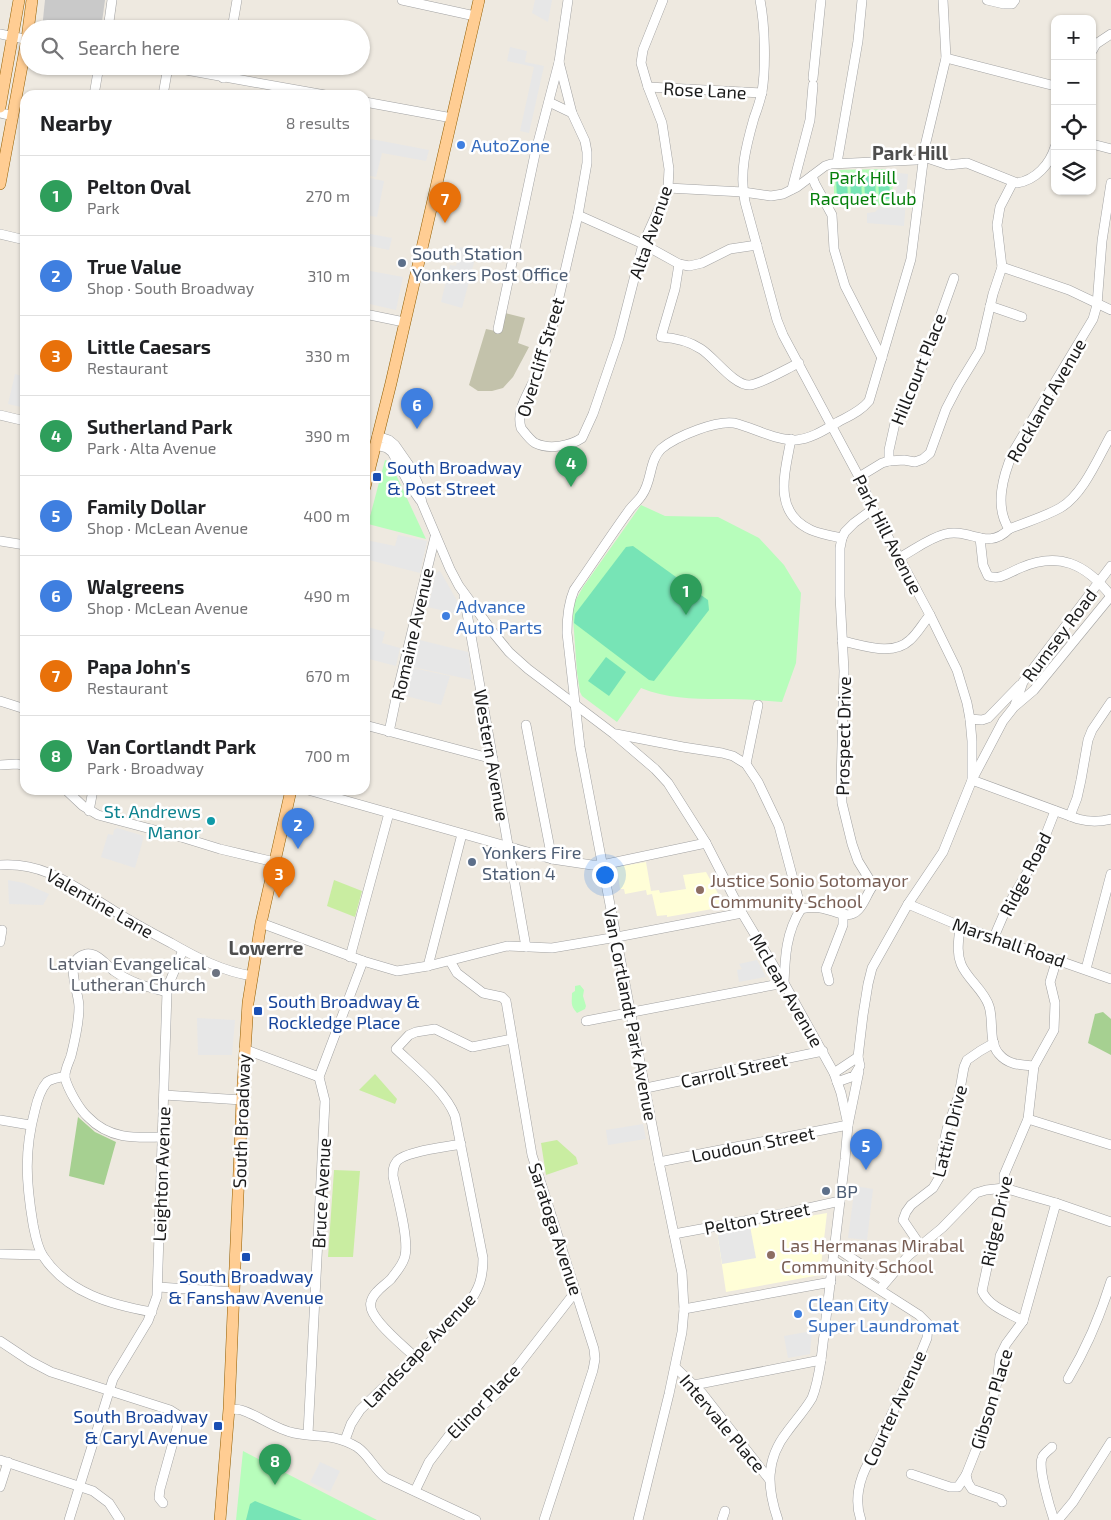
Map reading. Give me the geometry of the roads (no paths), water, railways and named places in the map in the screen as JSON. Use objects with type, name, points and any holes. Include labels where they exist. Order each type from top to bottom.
[{"type":"main road","points":[[0,107],[20,0]]},
{"type":"main road","points":[[30,20],[32,0]]},
{"type":"main road","points":[[370,466],[479,0]]},
{"type":"main road","points":[[0,184],[21,75]]},
{"type":"main road","name":"South Broadway","points":[[220,1520],[229,1409],[244,1049],[248,1003],[261,923],[290,795]]},
{"type":"street","points":[[109,20],[112,0]]},
{"type":"street","points":[[234,20],[237,0]]},
{"type":"street","points":[[402,0],[475,16]]},
{"type":"street","points":[[498,329],[535,154],[559,62],[568,0]]},
{"type":"street","name":"Alta Avenue","points":[[530,437],[535,442],[546,446],[566,445],[582,438],[593,414],[619,338],[643,244],[668,188],[669,169],[662,123],[648,87],[641,62],[643,50],[663,0]]},
{"type":"street","name":"Park Hill Avenue","points":[[760,0],[763,17],[764,66],[762,93],[744,159],[743,192],[777,320],[783,335],[957,670],[967,703],[972,741],[972,780],[943,852],[908,904],[872,968],[863,1015],[859,1061],[848,1125]]},
{"type":"street","points":[[792,189],[810,120],[821,0]]},
{"type":"street","points":[[837,163],[858,41],[862,0]]},
{"type":"street","name":"Van Cortlandt Park Avenue","points":[[638,1520],[676,1368],[684,1309],[682,1273],[580,747],[567,633],[570,598],[631,508],[643,494],[657,454],[661,449],[678,439],[708,426],[725,423],[735,423],[784,439],[806,438],[858,411],[869,401],[911,259],[924,157],[946,58],[943,0]]},
{"type":"street","points":[[987,0],[1004,4],[1012,4],[1015,0]]},
{"type":"street","points":[[0,34],[20,38]]},
{"type":"street","points":[[1096,44],[1111,34]]},
{"type":"street","points":[[946,58],[1051,85]]},
{"type":"street","name":"Overcliff Street","points":[[530,437],[521,428],[520,413],[524,399],[546,354],[578,215],[587,163],[585,141],[572,113],[559,62]]},
{"type":"street","points":[[95,90],[97,75]]},
{"type":"street","points":[[164,90],[165,75]]},
{"type":"street","points":[[207,75],[284,90]]},
{"type":"street","name":"Rose Lane","points":[[648,87],[762,93]]},
{"type":"street","points":[[549,102],[572,113]]},
{"type":"street","points":[[370,103],[452,118]]},
{"type":"street","points":[[0,113],[13,116]]},
{"type":"street","points":[[1096,145],[1111,149]]},
{"type":"street","points":[[668,188],[743,192],[771,196],[783,194],[826,166],[837,163],[916,160],[924,157],[948,165],[967,163],[1017,183],[1024,182],[1040,171],[1052,157],[1054,150]]},
{"type":"street","points":[[812,176],[832,215],[834,249],[845,286],[882,358]]},
{"type":"street","points":[[858,477],[874,467],[889,461],[904,460],[916,462],[930,453],[946,409],[980,350],[990,306],[1002,267],[997,225],[1000,207],[1013,182]]},
{"type":"street","name":"Rockland Avenue","points":[[1009,529],[1005,523],[1002,507],[1006,468],[1013,452],[1094,319],[1098,305],[1102,241],[1111,183]]},
{"type":"street","points":[[578,215],[643,244],[679,264],[689,266],[702,263],[730,249],[757,245]]},
{"type":"street","points":[[0,234],[20,239]]},
{"type":"street","points":[[679,264],[675,289],[661,337],[686,341],[701,349],[738,381],[747,385],[759,382],[799,363]]},
{"type":"street","points":[[1002,267],[1069,290],[1111,310]]},
{"type":"street","name":"Hillcourt Place","points":[[889,461],[889,450],[895,423],[915,387],[954,278]]},
{"type":"street","points":[[990,306],[1022,317]]},
{"type":"street","points":[[370,315],[404,322]]},
{"type":"street","points":[[0,415],[20,421]]},
{"type":"street","points":[[899,558],[928,541],[945,534],[956,532],[994,540],[1004,535],[1009,529],[1061,508],[1075,496],[1083,485],[1111,435]]},
{"type":"street","name":"McLean Avenue","points":[[376,440],[392,452],[410,486],[422,503],[450,569],[464,593],[495,635],[528,669],[614,734],[668,782],[706,843],[742,913],[784,983],[834,1073],[848,1125],[834,1260],[817,1385],[806,1407],[779,1444],[771,1463],[769,1479],[771,1500],[778,1520]]},
{"type":"street","points":[[791,440],[784,495],[788,510],[802,526],[813,531],[842,538],[854,523],[873,509]]},
{"type":"street","name":"Romaine Avenue","points":[[389,732],[435,537]]},
{"type":"street","name":"Prospect Drive","points":[[842,538],[840,548],[840,596],[844,671],[842,803],[858,861],[872,886],[857,911],[849,915],[843,914]]},
{"type":"street","points":[[980,538],[983,565],[988,576],[997,579],[1030,563],[1046,560],[1065,561],[1085,569],[1100,581],[1111,596]]},
{"type":"street","points":[[0,540],[20,544]]},
{"type":"street","name":"Rumsey Road","points":[[1014,707],[1023,682],[1111,566]]},
{"type":"street","name":"Western Avenue","points":[[464,593],[526,947]]},
{"type":"street","name":"Rumsey Road","points":[[972,780],[995,734],[1014,707],[1034,690],[1111,596]]},
{"type":"street","points":[[842,641],[878,649],[899,648],[910,640],[930,615]]},
{"type":"street","points":[[970,718],[982,720],[988,718],[1023,682]]},
{"type":"street","points":[[0,701],[20,707]]},
{"type":"street","points":[[1070,816],[1077,798],[1088,740],[1092,730],[1111,702]]},
{"type":"street","points":[[746,764],[758,704]]},
{"type":"street","points":[[526,725],[552,859]]},
{"type":"street","points":[[370,727],[493,760]]},
{"type":"street","points":[[586,1020],[784,983],[786,946],[801,909],[779,826],[758,782],[746,764],[733,756],[722,753],[614,734]]},
{"type":"street","points":[[0,765],[20,765]]},
{"type":"street","points":[[972,780],[1088,822],[1102,822],[1111,819]]},
{"type":"street","points":[[71,795],[89,811],[98,815],[275,862]]},
{"type":"street","points":[[89,811],[92,795]]},
{"type":"street","points":[[326,795],[552,859],[592,865],[602,865],[706,843]]},
{"type":"street","name":"Ridge Road","points":[[994,937],[1006,909],[1039,852],[1055,811]]},
{"type":"street","points":[[350,956],[389,813]]},
{"type":"street","points":[[428,966],[462,834]]},
{"type":"street","name":"Valentine Lane","points":[[0,866],[14,864],[41,869],[204,962],[225,970],[252,976]]},
{"type":"street","points":[[1086,969],[1111,874]]},
{"type":"street","name":"Marshall Road","points":[[908,904],[960,926],[1111,979]]},
{"type":"street","points":[[801,909],[808,907],[827,909],[843,914],[843,925],[826,969],[829,981]]},
{"type":"street","points":[[261,923],[363,961],[397,971],[428,966],[507,946],[552,948],[742,913]]},
{"type":"street","points":[[960,926],[958,944],[962,965],[989,1005],[994,1044],[997,1052],[1013,1064],[1034,1066]]},
{"type":"street","points":[[0,942],[2,930]]},
{"type":"street","name":"Leighton Avenue","points":[[69,1520],[110,1390],[118,1371],[142,1334],[152,1312],[158,1287],[167,992],[183,950]]},
{"type":"street","points":[[162,1137],[129,1138],[98,1126],[78,1105],[65,1076],[78,1024],[78,994],[72,968],[76,958],[88,954],[93,955],[112,970],[135,984],[167,992]]},
{"type":"street","name":"Ridge Drive","points":[[1023,1321],[994,1306],[982,1291],[1004,1188],[1004,1175],[1028,1119],[1034,1066],[1054,1030],[1055,1003],[1050,982],[1057,959]]},
{"type":"street","points":[[244,1049],[319,1077],[363,961]]},
{"type":"street","name":"Saratoga Avenue","points":[[450,961],[457,973],[483,993],[502,997],[506,1001],[532,1154],[594,1349],[594,1365],[544,1520]]},
{"type":"street","name":"Landscape Avenue","points":[[345,1440],[360,1410],[467,1306],[477,1293],[481,1282],[483,1258],[455,1116],[449,1103],[396,1049],[409,1035],[435,1029],[472,1047],[512,1040]]},
{"type":"street","name":"Lattin Drive","points":[[920,1245],[903,1220],[911,1206],[932,1188],[939,1178],[945,1136],[959,1095],[964,1067],[968,1060],[994,1044]]},
{"type":"street","name":"Carroll Street","points":[[646,1088],[823,1052]]},
{"type":"street","points":[[834,1073],[859,1061]]},
{"type":"street","points":[[837,1082],[854,1076],[859,1061]]},
{"type":"street","points":[[65,1076],[51,1080],[46,1084],[30,1125],[27,1150],[28,1196],[38,1247],[42,1256],[57,1273],[66,1282],[78,1289],[123,1306],[152,1312]]},
{"type":"street","name":"Bruce Avenue","points":[[308,1434],[325,1101],[319,1077]]},
{"type":"street","points":[[164,1095],[242,1100]]},
{"type":"street","points":[[1028,1119],[1111,1145]]},
{"type":"street","points":[[0,1120],[30,1125]]},
{"type":"street","name":"Loudoun Street","points":[[659,1162],[848,1125]]},
{"type":"street","points":[[415,1357],[375,1318],[370,1310],[371,1300],[397,1271],[403,1263],[405,1256],[406,1243],[393,1168],[395,1162],[413,1153],[461,1144]]},
{"type":"street","points":[[880,1289],[908,1256],[942,1228],[976,1193],[986,1190],[1004,1188],[1111,1222]]},
{"type":"street","name":"Pelton Street","points":[[674,1234],[840,1201]]},
{"type":"street","name":"Gibson Place","points":[[967,1479],[989,1417],[1000,1356],[1006,1344],[1023,1321],[1056,1203]]},
{"type":"street","points":[[835,1247],[886,1281]]},
{"type":"street","points":[[0,1254],[42,1256]]},
{"type":"street","name":"Courter Avenue","points":[[834,1260],[880,1289],[928,1324],[927,1338],[920,1355],[862,1478],[857,1502],[861,1520]]},
{"type":"street","points":[[1068,1379],[1083,1354],[1102,1310],[1111,1281]]},
{"type":"street","points":[[684,1309],[831,1282]]},
{"type":"street","points":[[158,1287],[234,1292]]},
{"type":"street","name":"Elinor Place","points":[[415,1491],[429,1462],[450,1433],[496,1394],[576,1292]]},
{"type":"street","points":[[0,1342],[51,1372],[164,1408],[178,1415],[160,1489],[160,1498],[163,1503]]},
{"type":"street","points":[[694,1385],[821,1360]]},
{"type":"street","name":"Intervale Place","points":[[676,1368],[694,1385],[769,1479]]},
{"type":"street","points":[[229,1409],[243,1410],[270,1425],[294,1433],[330,1436],[345,1440],[370,1458],[386,1478],[476,1520]]},
{"type":"street","points":[[1058,1520],[1073,1502],[1111,1442]]},
{"type":"street","points":[[1052,1447],[1042,1457],[1041,1466],[1054,1520]]},
{"type":"street","points":[[0,1486],[4,1461],[93,1491],[114,1509],[120,1520]]},
{"type":"street","points":[[911,1474],[950,1487],[958,1487],[967,1479],[972,1489],[1000,1499],[1002,1502]]},
{"type":"street","points":[[722,1520],[725,1511]]},
{"type":"place","name":"AutoZone","points":[[461,145]]},
{"type":"place","name":"Papa John's","points":[[445,223]]},
{"type":"place","name":"South Station Yonkers Post Office","points":[[402,263]]},
{"type":"place","name":"Walgreens","points":[[417,429]]},
{"type":"place","name":"South Broadway & Post Street","points":[[377,477]]},
{"type":"place","name":"Sutherland Park","points":[[571,487]]},
{"type":"place","name":"Pelton Oval","points":[[686,615]]},
{"type":"place","name":"Advance Auto Parts","points":[[446,616]]},
{"type":"place","name":"St. Andrews Manor","points":[[211,821]]},
{"type":"place","name":"True Value","points":[[298,849]]},
{"type":"place","name":"Yonkers Fire Station 4","points":[[472,862]]},
{"type":"place","name":"Justice Sonio Sotomayor Community School","points":[[700,890]]},
{"type":"place","name":"Little Caesars","points":[[279,898]]},
{"type":"place","name":"Latvian Evangelical Lutheran Church","points":[[216,973]]},
{"type":"place","name":"South Broadway & Rockledge Place","points":[[258,1011]]},
{"type":"place","name":"Family Dollar","points":[[866,1170]]},
{"type":"place","name":"BP","points":[[826,1191]]},
{"type":"place","name":"Las Hermanas Mirabal Community School","points":[[771,1255]]},
{"type":"place","name":"South Broadway & Fanshaw Avenue","points":[[246,1257]]},
{"type":"place","name":"Clean City Super Laundromat","points":[[798,1314]]},
{"type":"place","name":"South Broadway & Caryl Avenue","points":[[218,1426]]},
{"type":"place","name":"Van Cortlandt Park","points":[[275,1485]]},
{"type":"district","name":"Park Hill","points":[[910,152]]},
{"type":"district","name":"Lowerre","points":[[266,947]]},
{"type":"park label","name":"Park Hill Racquet Club","points":[[863,187]]}]
